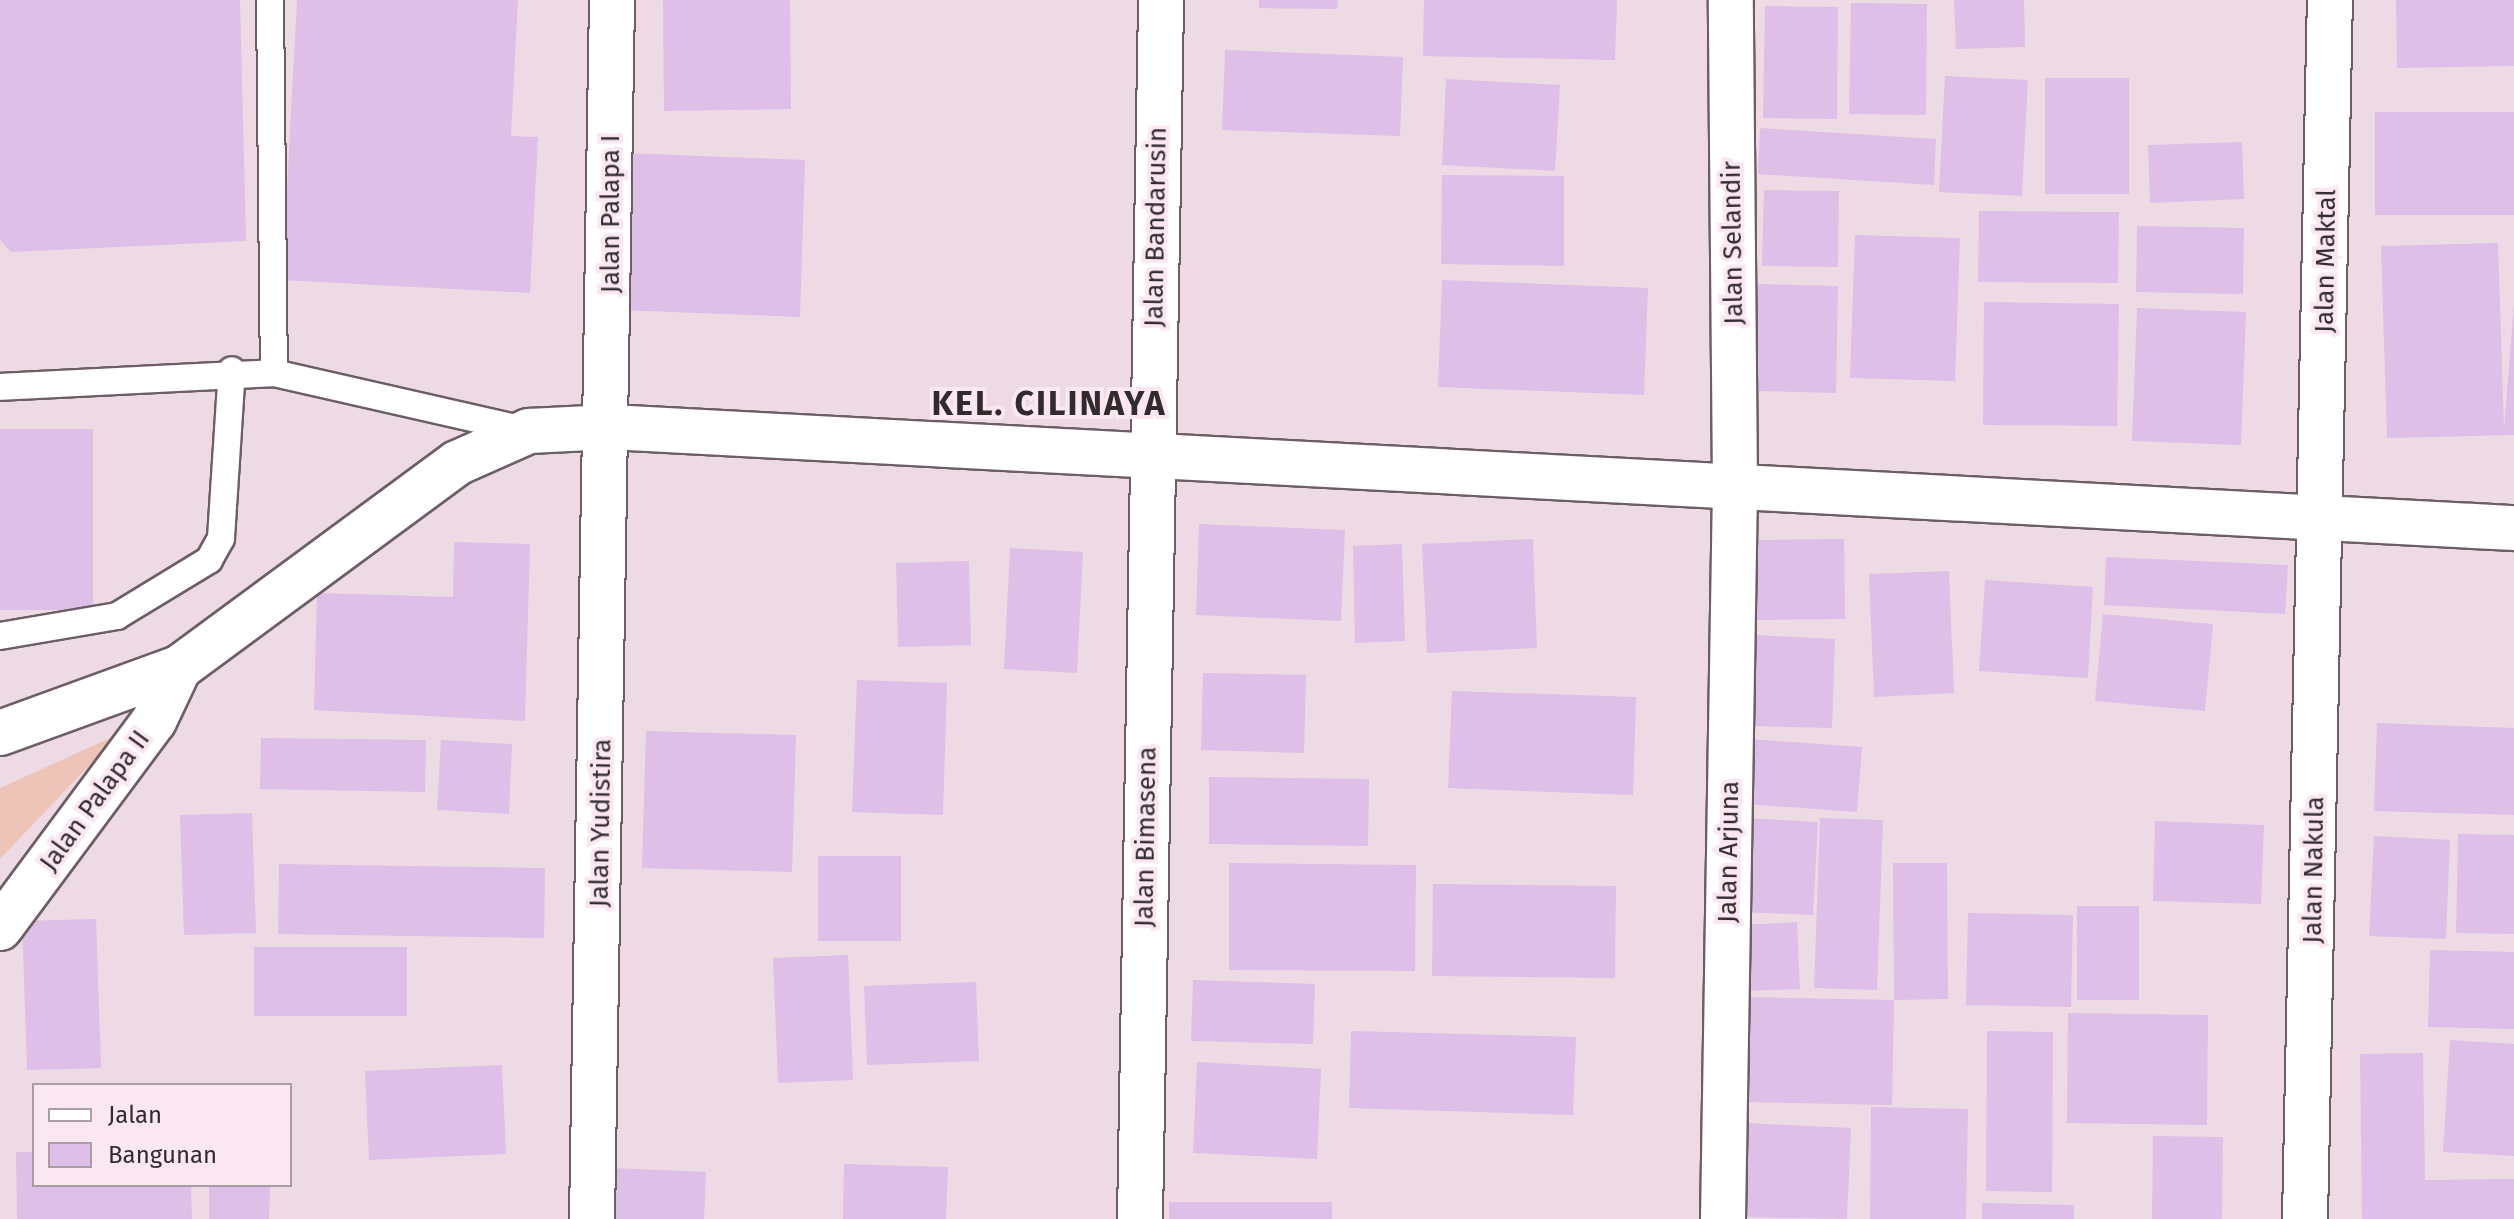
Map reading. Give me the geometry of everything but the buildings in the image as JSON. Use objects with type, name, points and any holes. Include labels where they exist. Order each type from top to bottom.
[{"type":"street","name":"Jalan Palapa I","points":[[610,427],[612,0]]},
{"type":"street","name":"Jalan Bandarusin","points":[[1151,454],[1161,0]]},
{"type":"street","name":"Jalan Selandir","points":[[1731,0],[1735,485]]},
{"type":"street","name":"Jalan Maktal","points":[[2323,522],[2330,0]]},
{"type":"street","points":[[0,733],[179,668],[457,463],[529,431],[610,427],[1735,485],[2323,522],[2514,528]]},
{"type":"street","name":"Jalan Yudistira","points":[[592,1219],[610,427]]},
{"type":"street","name":"Jalan Bimasena","points":[[1140,1219],[1151,454]]},
{"type":"street","name":"Jalan Arjuna","points":[[1723,1219],[1735,485]]},
{"type":"street","name":"Jalan Nakula","points":[[2305,1219],[2323,522]]},
{"type":"street","name":"Jalan Palapa II","points":[[0,928],[154,721],[179,668]]},
{"type":"lane","points":[[270,0],[274,373]]},
{"type":"lane","points":[[0,636],[117,616],[209,560],[221,538],[232,370]]},
{"type":"lane","points":[[0,387],[232,370],[274,373],[529,431]]},
{"type":"shaded area","points":[[119,734],[0,859],[0,788]]},
{"type":"district","name":"KEL. CILINAYA","points":[[1049,404]]}]
